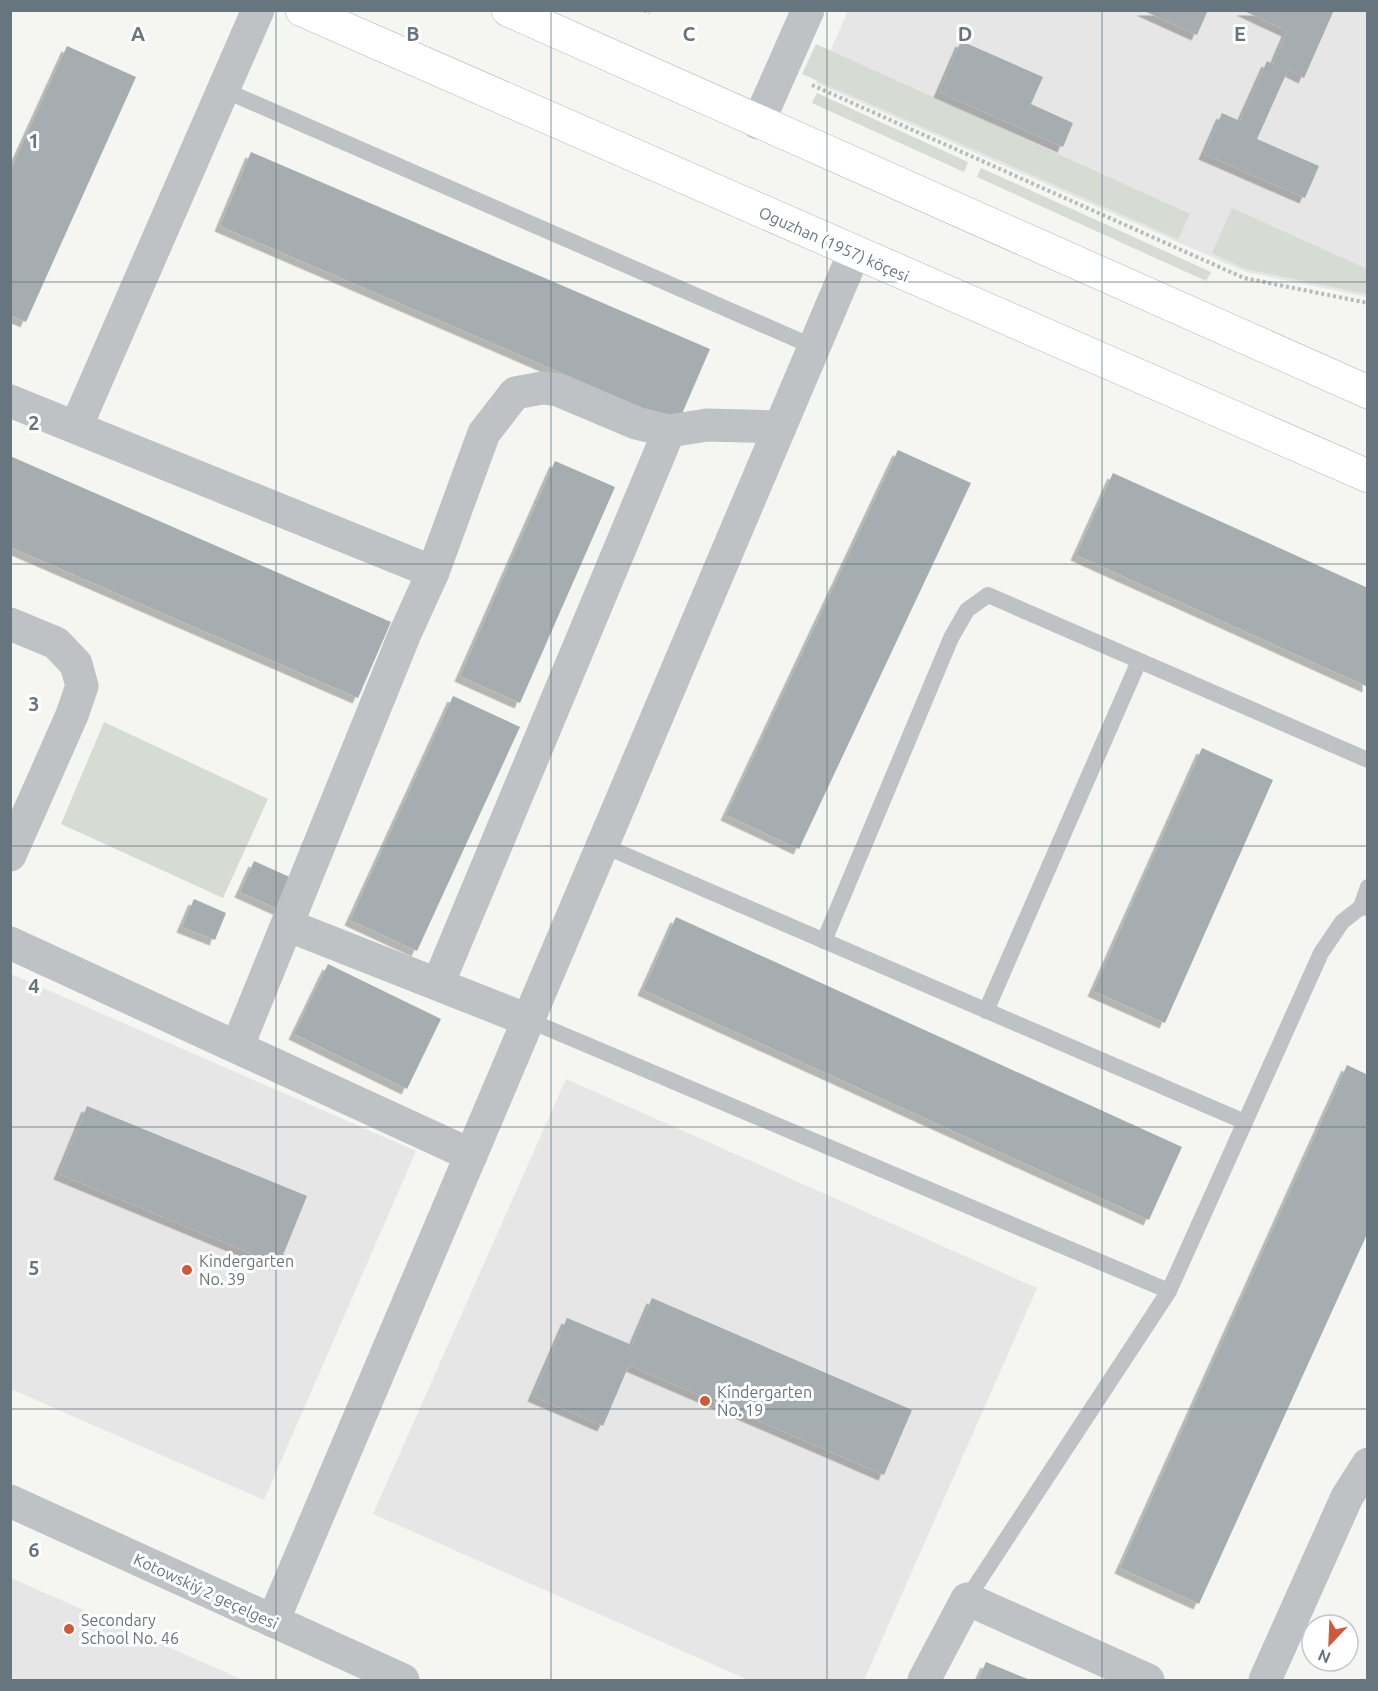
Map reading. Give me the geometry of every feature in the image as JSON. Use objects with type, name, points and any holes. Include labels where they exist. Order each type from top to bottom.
[{"type":"main road","name":"Oguzhan (1957) köçesi","points":[[302,10],[1368,476]]},
{"type":"main road","points":[[508,10],[1368,392]]},
{"type":"street","points":[[76,427],[258,10]]},
{"type":"street","points":[[758,123],[808,10]]},
{"type":"street","points":[[273,1621],[854,253]]},
{"type":"street","points":[[238,1045],[404,636],[433,573],[484,433],[515,393],[542,388],[558,390],[636,423],[669,431],[707,425],[780,427]]},
{"type":"street","points":[[10,401],[433,573]]},
{"type":"street","points":[[438,984],[669,431]]},
{"type":"street","points":[[10,624],[56,643],[76,664],[82,686],[72,715],[10,855]]},
{"type":"street","points":[[287,925],[528,1020]]},
{"type":"street","points":[[10,943],[238,1045],[471,1155]]},
{"type":"street","points":[[1265,1680],[1357,1502],[1368,1464]]},
{"type":"street","name":"Kotowskiý 2 geçelgesi","points":[[10,1501],[403,1680]]},
{"type":"street","points":[[924,1680],[967,1599],[1148,1680]]},
{"type":"lane","points":[[224,90],[813,347]]},
{"type":"lane","points":[[824,941],[951,638],[967,610],[988,595],[1368,760]]},
{"type":"lane","points":[[986,1011],[1140,661]]},
{"type":"lane","points":[[602,845],[1245,1122]]},
{"type":"lane","points":[[967,1599],[1169,1291],[1321,953],[1342,922],[1364,908],[1368,887]]},
{"type":"lane","points":[[528,1020],[1169,1291]]},
{"type":"path","points":[[644,10],[650,13]]},
{"type":"path","points":[[809,84],[1244,278],[1368,303]]},
{"type":"shaded area","points":[[848,11],[1367,11],[1367,297],[1246,272],[816,83]]},
{"type":"shaded area","points":[[816,44],[1190,214],[1178,239],[802,74]]},
{"type":"shaded area","points":[[817,93],[968,162],[964,172],[812,103]]},
{"type":"shaded area","points":[[981,168],[1211,272],[1206,281],[977,177]]},
{"type":"shaded area","points":[[1232,208],[1367,269],[1367,294],[1246,269],[1212,253]]},
{"type":"shaded area","points":[[104,722],[268,799],[223,898],[61,824]]},
{"type":"shaded area","name":"Kindergarten No. 39","points":[[11,974],[416,1151],[264,1500],[11,1389]]},
{"type":"shaded area","name":"Kindergarten No. 19","points":[[566,1079],[1037,1288],[864,1680],[748,1680],[373,1514]]},
{"type":"shaded area","name":"Secondary School No. 46","points":[[11,1578],[243,1680],[11,1680]]},
{"type":"building","points":[[1142,10],[1208,10],[1197,35]]},
{"type":"building","points":[[1242,10],[1334,10],[1304,78],[1288,70],[1257,139],[1319,166],[1305,198],[1204,154],[1222,113],[1240,121],[1267,61],[1273,64],[1287,31]]},
{"type":"building","points":[[961,41],[1043,77],[1031,104],[1073,123],[1063,147],[939,92]]},
{"type":"building","points":[[67,46],[136,77],[26,322],[10,315],[10,171]]},
{"type":"building","points":[[251,152],[710,349],[678,423],[220,226]]},
{"type":"building","points":[[898,450],[971,483],[799,849],[726,815]]},
{"type":"building","points":[[10,456],[391,622],[358,698],[10,547]]},
{"type":"building","points":[[555,461],[615,487],[520,703],[460,676]]},
{"type":"building","points":[[1113,473],[1368,588],[1368,687],[1076,555]]},
{"type":"building","points":[[453,696],[520,727],[417,951],[350,920]]},
{"type":"building","points":[[1202,748],[1273,780],[1165,1023],[1093,991]]},
{"type":"building","points":[[254,861],[294,879],[280,910],[240,892]]},
{"type":"building","points":[[194,899],[226,913],[215,940],[182,927]]},
{"type":"building","points":[[676,917],[1182,1147],[1149,1220],[643,990]]},
{"type":"building","points":[[328,964],[441,1019],[407,1089],[294,1034]]},
{"type":"building","points":[[1347,1065],[1368,1075],[1368,1232],[1199,1604],[1120,1568]]},
{"type":"building","points":[[87,1106],[307,1196],[279,1265],[59,1174]]},
{"type":"building","points":[[652,1298],[912,1410],[884,1475],[629,1365],[603,1426],[533,1396],[567,1318],[632,1345]]},
{"type":"building","points":[[986,1662],[1030,1680],[978,1680]]},
{"type":"place","name":"Kindergarten No. 39","points":[[187,1270]]},
{"type":"place","name":"Kindergarten No. 19","points":[[705,1401]]},
{"type":"place","name":"Secondary School No. 46","points":[[69,1629]]}]
